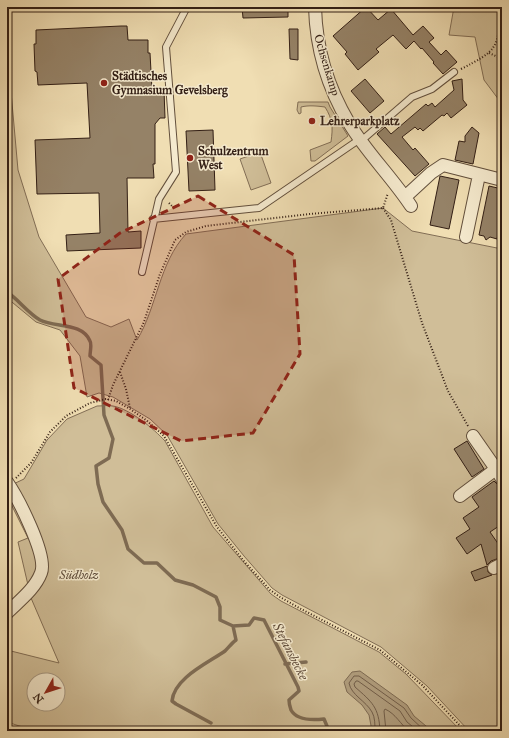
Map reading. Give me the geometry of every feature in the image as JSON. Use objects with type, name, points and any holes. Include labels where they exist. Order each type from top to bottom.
[{"type":"street","name":"Ochsenkamp","points":[[314,7],[316,28],[322,56],[334,94],[349,123],[360,140],[408,201],[431,173],[443,165],[502,180]]},
{"type":"street","points":[[466,237],[479,175]]},
{"type":"street","points":[[460,496],[499,474],[473,436]]},
{"type":"street","points":[[7,612],[36,583],[43,567],[42,559],[27,518],[8,483]]},
{"type":"lane","points":[[142,272],[153,219],[159,199],[176,172],[166,47],[188,7]]},
{"type":"lane","points":[[153,219],[260,208],[360,140],[412,97],[432,89],[454,72]]},
{"type":"path","points":[[454,72],[490,53],[499,34],[498,7]]},
{"type":"path","points":[[490,53],[502,59]]},
{"type":"path","points":[[383,208],[393,180]]},
{"type":"path","points":[[169,203],[176,209]]},
{"type":"path","points":[[107,400],[144,322],[160,274],[175,240],[186,232],[206,226],[310,214],[383,208]]},
{"type":"path","points":[[383,208],[391,220],[422,323],[448,392],[473,436]]},
{"type":"path","points":[[120,371],[126,389],[130,409]]},
{"type":"path","points":[[8,483],[27,468],[50,432],[66,416],[96,402],[107,400],[116,401],[146,420],[164,436],[217,527],[243,560],[270,590],[300,609],[380,650],[422,685],[465,731]]},
{"type":"highlighted area","points":[[198,196],[294,255],[300,354],[253,433],[181,441],[74,388],[58,279],[120,233]]},
{"type":"green space","points":[[454,7],[502,7],[502,104],[484,80],[475,37],[449,35]]},
{"type":"green space","points":[[7,47],[18,170],[39,237],[86,317],[111,327],[129,319],[137,340],[144,327],[170,258],[186,234],[383,208],[412,231],[502,249],[502,731],[469,731],[427,686],[381,647],[282,595],[272,588],[218,524],[167,435],[150,419],[113,397],[99,393],[87,397],[80,356],[60,330],[36,322],[7,298]]},
{"type":"green space","points":[[298,102],[328,102],[348,136],[315,161],[311,161],[310,150],[331,142],[332,128],[330,116],[325,107],[310,106],[301,107],[301,113],[299,114],[297,110]]},
{"type":"green space","points":[[260,152],[271,183],[251,190],[240,159]]},
{"type":"green space","name":"Südholz","points":[[97,406],[111,406],[120,408],[134,415],[148,425],[165,441],[213,527],[271,594],[281,601],[379,652],[406,674],[461,731],[35,731],[7,722],[7,650],[59,663],[31,598],[18,542],[28,538],[7,496],[7,487],[24,479],[47,440],[67,419]]},
{"type":"water","points":[[360,671],[407,705],[414,716],[432,731],[372,731],[369,715],[362,705],[347,692],[344,682],[352,672]]},
{"type":"building","points":[[242,7],[288,7],[288,17],[243,18]]},
{"type":"building","points":[[366,7],[378,20],[391,9],[413,35],[423,26],[434,38],[429,42],[441,55],[446,50],[457,62],[443,74],[422,48],[421,49],[414,41],[406,49],[393,35],[376,49],[379,52],[358,70],[345,54],[347,52],[333,36]]},
{"type":"building","points":[[127,26],[128,40],[148,40],[152,90],[164,90],[165,118],[160,118],[155,124],[155,164],[153,164],[154,178],[127,178],[128,232],[141,231],[141,248],[67,251],[66,235],[100,233],[99,193],[37,194],[35,140],[90,138],[87,83],[38,85],[37,72],[35,71],[34,44],[36,44],[36,30]]},
{"type":"building","points":[[289,29],[298,29],[298,60],[290,59]]},
{"type":"building","points":[[365,79],[384,101],[370,113],[351,91]]},
{"type":"building","points":[[462,79],[463,100],[467,105],[451,118],[447,113],[444,116],[442,115],[423,131],[420,128],[418,130],[415,127],[402,137],[413,150],[415,148],[429,164],[415,176],[377,134],[385,127],[391,134],[426,104],[428,106],[432,103],[435,107],[454,90],[452,81]]},
{"type":"building","points":[[472,127],[479,133],[473,164],[455,160],[459,141],[465,142],[465,136]]},
{"type":"building","points":[[213,130],[215,190],[189,191],[186,131]]},
{"type":"building","points":[[440,176],[459,180],[449,229],[430,225]]},
{"type":"building","points":[[489,186],[502,189],[502,213],[497,239],[490,237],[486,240],[484,236],[479,235]]},
{"type":"building","points":[[467,441],[484,469],[472,477],[454,449]]},
{"type":"building","points":[[494,481],[498,485],[502,486],[502,488],[498,491],[502,497],[502,524],[490,532],[499,545],[502,544],[502,557],[491,561],[487,565],[481,544],[467,554],[456,538],[470,529],[463,518],[479,507],[472,497]]},
{"type":"building","points":[[487,566],[488,572],[492,575],[475,581],[471,572]]},
{"type":"waterway","name":"Stefansbecke","points":[[7,292],[40,320],[75,328],[86,335],[91,342],[90,356],[101,365],[104,415],[113,439],[109,458],[96,466],[98,484],[103,502],[122,530],[128,549],[144,563],[157,563],[175,580],[193,585],[216,597],[220,607],[220,620],[233,626],[249,625],[254,618],[264,620],[298,687],[299,691],[289,700],[291,710],[294,714],[302,718],[324,719],[329,731]]},
{"type":"waterway","points":[[211,723],[172,701],[174,693],[185,678],[225,651],[236,640],[233,626]]},
{"type":"waterway","points":[[285,664],[306,662]]},
{"type":"place","name":"Städtisches Gymnasium Gevelsberg","points":[[104,83]]},
{"type":"place","name":"Lehrerparkplatz","points":[[312,121]]},
{"type":"place","name":"Schulzentrum West","points":[[190,158]]}]
